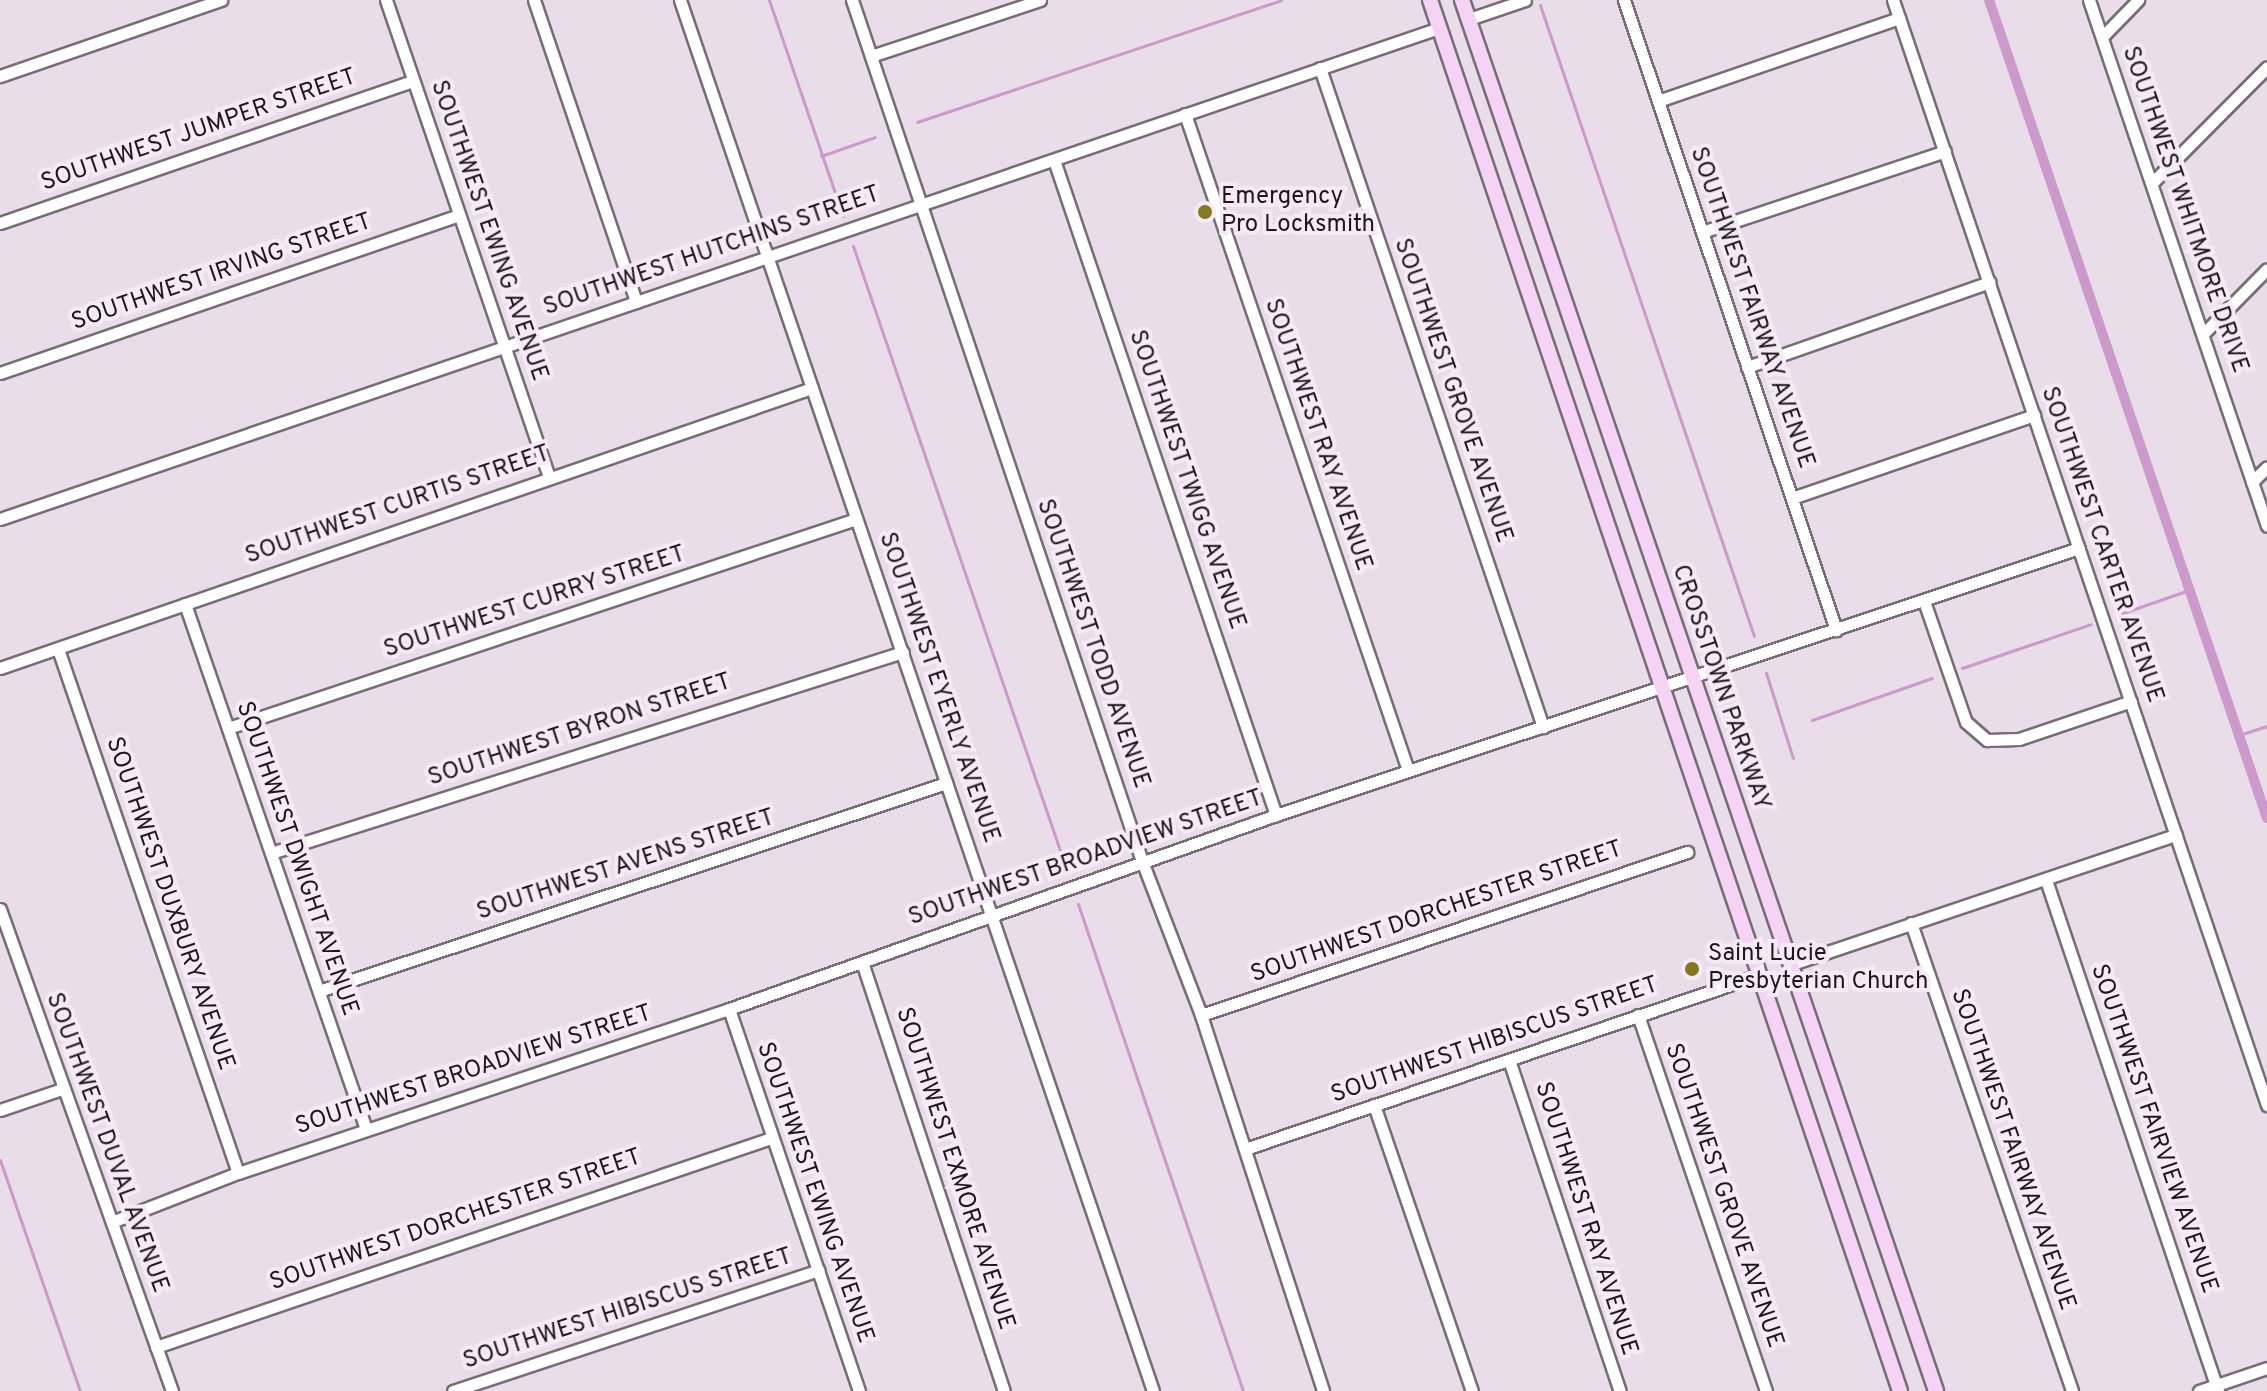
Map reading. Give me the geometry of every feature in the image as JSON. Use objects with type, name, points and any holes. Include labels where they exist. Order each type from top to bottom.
[{"type":"main road","points":[[1430,0],[1900,1391]]},
{"type":"main road","name":"CROSSTOWN PARKWAY","points":[[1462,0],[1936,1391]]},
{"type":"street","points":[[0,76],[221,0]]},
{"type":"street","name":"SOUTHWEST EWING AVENUE","points":[[386,0],[549,477]]},
{"type":"street","points":[[534,0],[636,302]]},
{"type":"street","name":"SOUTHWEST EYERLY AVENUE","points":[[680,0],[1153,1391]]},
{"type":"street","name":"SOUTHWEST TODD AVENUE","points":[[852,0],[1142,861],[1201,1015],[1321,1390]]},
{"type":"street","points":[[999,0],[1004,13]]},
{"type":"street","points":[[871,56],[1040,0]]},
{"type":"street","points":[[1469,19],[1525,0]]},
{"type":"street","name":"SOUTHWEST FAIRWAY AVENUE","points":[[1624,0],[1836,630]]},
{"type":"street","name":"SOUTHWEST CARTER AVENUE","points":[[1893,0],[2267,1105]]},
{"type":"street","name":"SOUTHWEST WHITMORE DRIVE","points":[[2089,0],[2267,526]]},
{"type":"street","points":[[2102,37],[2138,0]]},
{"type":"street","points":[[1658,101],[1899,18]]},
{"type":"street","name":"SOUTHWEST HUTCHINS STREET","points":[[0,519],[1439,28]]},
{"type":"street","points":[[2152,183],[2267,67]]},
{"type":"street","name":"SOUTHWEST GROVE AVENUE","points":[[1320,68],[1543,727]]},
{"type":"street","name":"SOUTHWEST JUMPER STREET","points":[[0,223],[413,81]]},
{"type":"street","name":"SOUTHWEST RAY AVENUE","points":[[1185,114],[1408,770]]},
{"type":"street","points":[[1702,232],[1945,151]]},
{"type":"street","name":"SOUTHWEST TWIGG AVENUE","points":[[1054,160],[1276,815]]},
{"type":"street","name":"SOUTHWEST IRVING STREET","points":[[0,373],[458,215]]},
{"type":"street","points":[[2203,334],[2267,269]]},
{"type":"street","points":[[1747,367],[1990,282]]},
{"type":"street","name":"SOUTHWEST CURTIS STREET","points":[[0,668],[812,388]]},
{"type":"street","points":[[1792,498],[2034,415]]},
{"type":"street","points":[[2252,482],[2267,467]]},
{"type":"street","name":"SOUTHWEST CURRY STREET","points":[[228,728],[856,519]]},
{"type":"street","name":"SOUTHWEST BROADVIEW STREET","points":[[112,1222],[238,1173],[729,1009],[1276,815],[1664,689],[2079,548]]},
{"type":"street","points":[[1924,601],[1966,722],[1987,740],[2019,739],[2131,701]]},
{"type":"street","name":"SOUTHWEST DWIGHT AVENUE","points":[[185,604],[366,1129]]},
{"type":"street","name":"SOUTHWEST DUXBURY AVENUE","points":[[58,649],[238,1173]]},
{"type":"street","name":"SOUTHWEST BYRON STREET","points":[[271,853],[903,652]]},
{"type":"street","name":"SOUTHWEST AVENS STREET","points":[[319,991],[946,783]]},
{"type":"street","points":[[1792,964],[2176,835]]},
{"type":"street","name":"SOUTHWEST DORCHESTER STREET","points":[[1201,1015],[1687,852]]},
{"type":"street","name":"SOUTHWEST FAIRVIEW AVENUE","points":[[2046,880],[2217,1388]]},
{"type":"street","name":"SOUTHWEST DUVAL AVENUE","points":[[0,909],[172,1391]]},
{"type":"street","name":"SOUTHWEST FAIRWAY AVENUE","points":[[1911,923],[2072,1391]]},
{"type":"street","name":"SOUTHWEST EXMORE AVENUE","points":[[862,962],[1004,1391]]},
{"type":"street","name":"SOUTHWEST HIBISCUS STREET","points":[[1245,1149],[1759,975]]},
{"type":"street","name":"SOUTHWEST EWING AVENUE","points":[[729,1009],[859,1391]]},
{"type":"street","name":"SOUTHWEST GROVE AVENUE","points":[[1638,1015],[1766,1391]]},
{"type":"street","name":"SOUTHWEST RAY AVENUE","points":[[1509,1060],[1620,1391]]},
{"type":"street","points":[[0,1110],[62,1089]]},
{"type":"street","points":[[1374,1105],[1472,1391]]},
{"type":"street","name":"SOUTHWEST DORCHESTER STREET","points":[[156,1347],[771,1138]]},
{"type":"street","name":"SOUTHWEST HIBISCUS STREET","points":[[453,1391],[818,1270]]},
{"type":"street","points":[[2199,1391],[2217,1388],[2267,1368]]},
{"type":"waterway","points":[[769,0],[843,216]]},
{"type":"waterway","points":[[917,122],[1281,0]]},
{"type":"waterway","points":[[1989,0],[2267,818]]},
{"type":"waterway","points":[[1540,5],[1754,636]]},
{"type":"waterway","points":[[821,156],[875,137]]},
{"type":"waterway","points":[[853,246],[1066,868]]},
{"type":"waterway","points":[[2120,614],[2189,590]]},
{"type":"waterway","points":[[1962,668],[2091,624]]},
{"type":"waterway","points":[[1766,673],[1793,758]]},
{"type":"waterway","points":[[1812,720],[1932,678]]},
{"type":"waterway","points":[[2239,735],[2267,726]]},
{"type":"waterway","points":[[1078,904],[1243,1391]]},
{"type":"waterway","points":[[0,1160],[80,1391]]},
{"type":"place","name":"Emergency Pro Locksmith","points":[[1205,212]]},
{"type":"place","name":"Saint Lucie Presbyterian Church","points":[[1692,969]]}]
